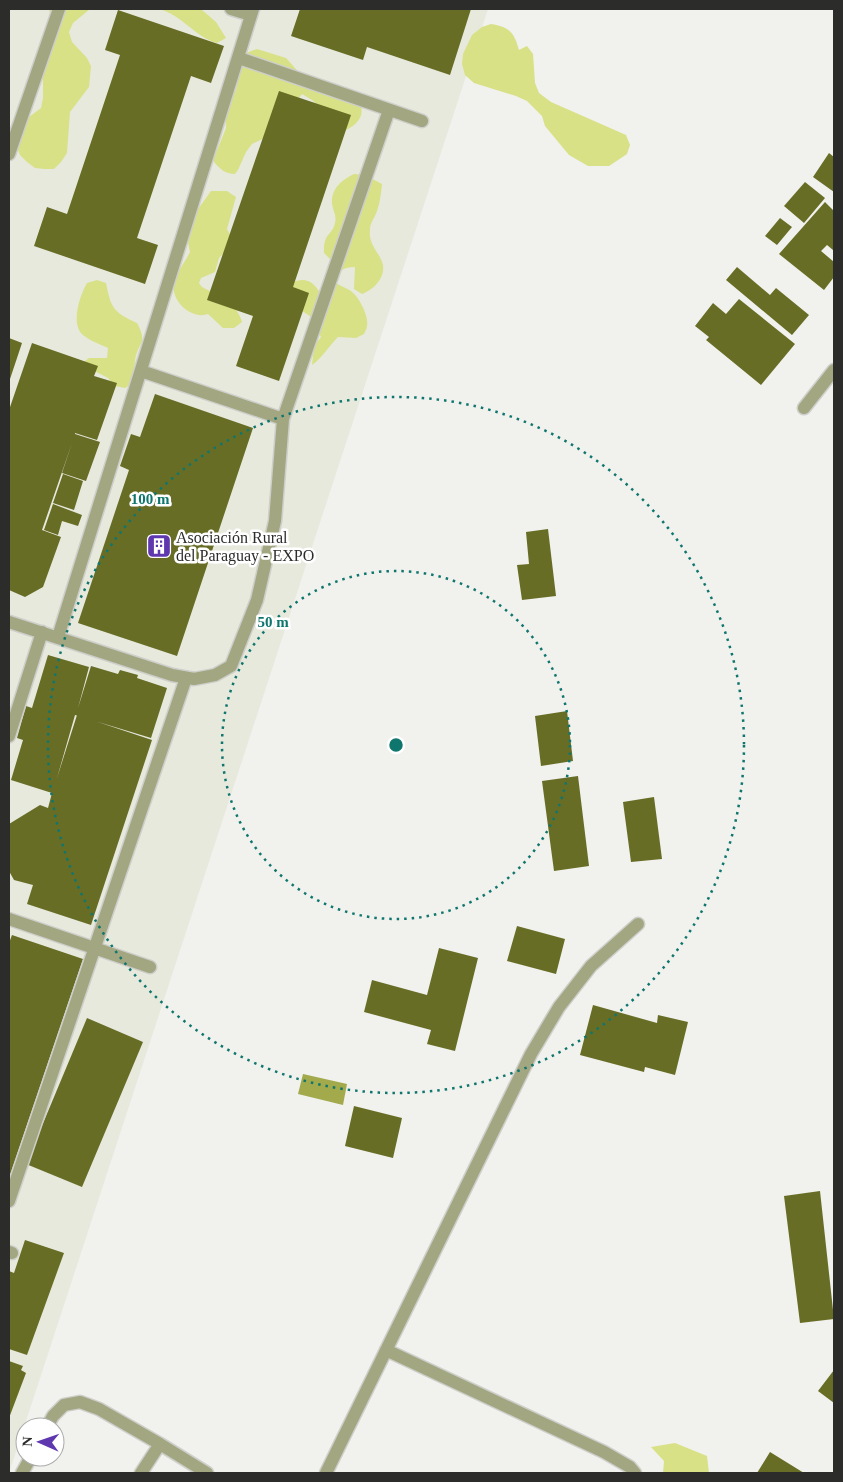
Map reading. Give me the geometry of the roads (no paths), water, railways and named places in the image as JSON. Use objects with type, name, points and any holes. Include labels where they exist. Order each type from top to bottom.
[{"type":"street","points":[[9,154],[59,9]]},
{"type":"street","points":[[58,637],[252,12],[230,9]]},
{"type":"street","points":[[239,58],[422,121]]},
{"type":"street","points":[[9,622],[186,678],[194,679],[216,675],[231,666],[257,600],[275,521],[284,419],[389,110]]},
{"type":"street","points":[[804,408],[834,370]]},
{"type":"street","points":[[141,371],[284,419]]},
{"type":"street","points":[[9,736],[42,632]]},
{"type":"street","points":[[9,1201],[186,678]]},
{"type":"street","points":[[9,919],[150,967]]},
{"type":"street","points":[[326,1473],[531,1054],[560,1007],[591,966],[638,924]]},
{"type":"street","points":[[386,1350],[604,1452],[630,1467],[635,1473]]},
{"type":"street","points":[[52,1417],[64,1405],[80,1402],[99,1409],[207,1473]]},
{"type":"street","points":[[141,1473],[160,1444]]},
{"type":"place","name":"Asociación Rural del Paraguay - EXPO","points":[[159,546]]}]
